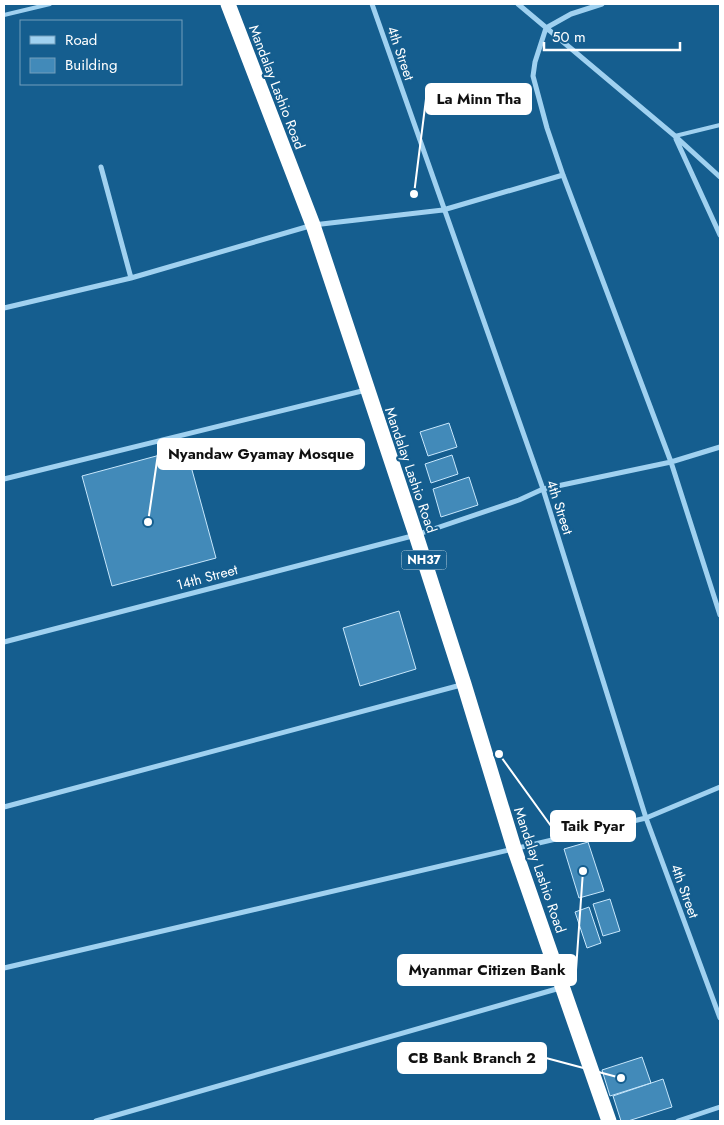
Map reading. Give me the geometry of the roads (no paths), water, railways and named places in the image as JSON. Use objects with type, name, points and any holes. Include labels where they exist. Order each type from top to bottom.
[{"type":"highway","name":"Mandalay Lashio Road","points":[[228,4],[313,225],[416,535],[514,848],[609,1121]]},
{"type":"street","name":"4th Street","points":[[372,4],[443,210],[543,489],[646,818],[720,1018]]},
{"type":"street","points":[[518,4],[675,136],[720,177]]},
{"type":"street","points":[[602,4],[571,14],[546,28],[535,62],[534,76],[547,128],[563,175],[671,462],[720,615]]},
{"type":"street","points":[[675,136],[720,235]]},
{"type":"street","points":[[100,168],[131,278]]},
{"type":"street","points":[[4,308],[131,278],[313,225],[443,210],[563,175]]},
{"type":"street","points":[[4,479],[367,390]]},
{"type":"street","name":"14th Street","points":[[4,642],[416,535],[518,500],[543,489],[671,462],[720,447]]},
{"type":"street","points":[[4,807],[464,684]]},
{"type":"street","points":[[4,968],[646,818],[720,787]]},
{"type":"street","points":[[96,1121],[563,987]]},
{"type":"street","points":[[678,1121],[720,1107]]},
{"type":"lane","points":[[4,16],[50,4]]},
{"type":"lane","points":[[675,136],[720,125]]},
{"type":"place","name":"La Minn Tha","points":[[414,194]]},
{"type":"place","name":"Nyandaw Gyamay Mosque","points":[[148,522]]},
{"type":"place","name":"Taik Pyar","points":[[499,754]]},
{"type":"place","name":"Myanmar Citizen Bank","points":[[583,871]]},
{"type":"place","name":"CB Bank Branch 2","points":[[621,1078]]}]
